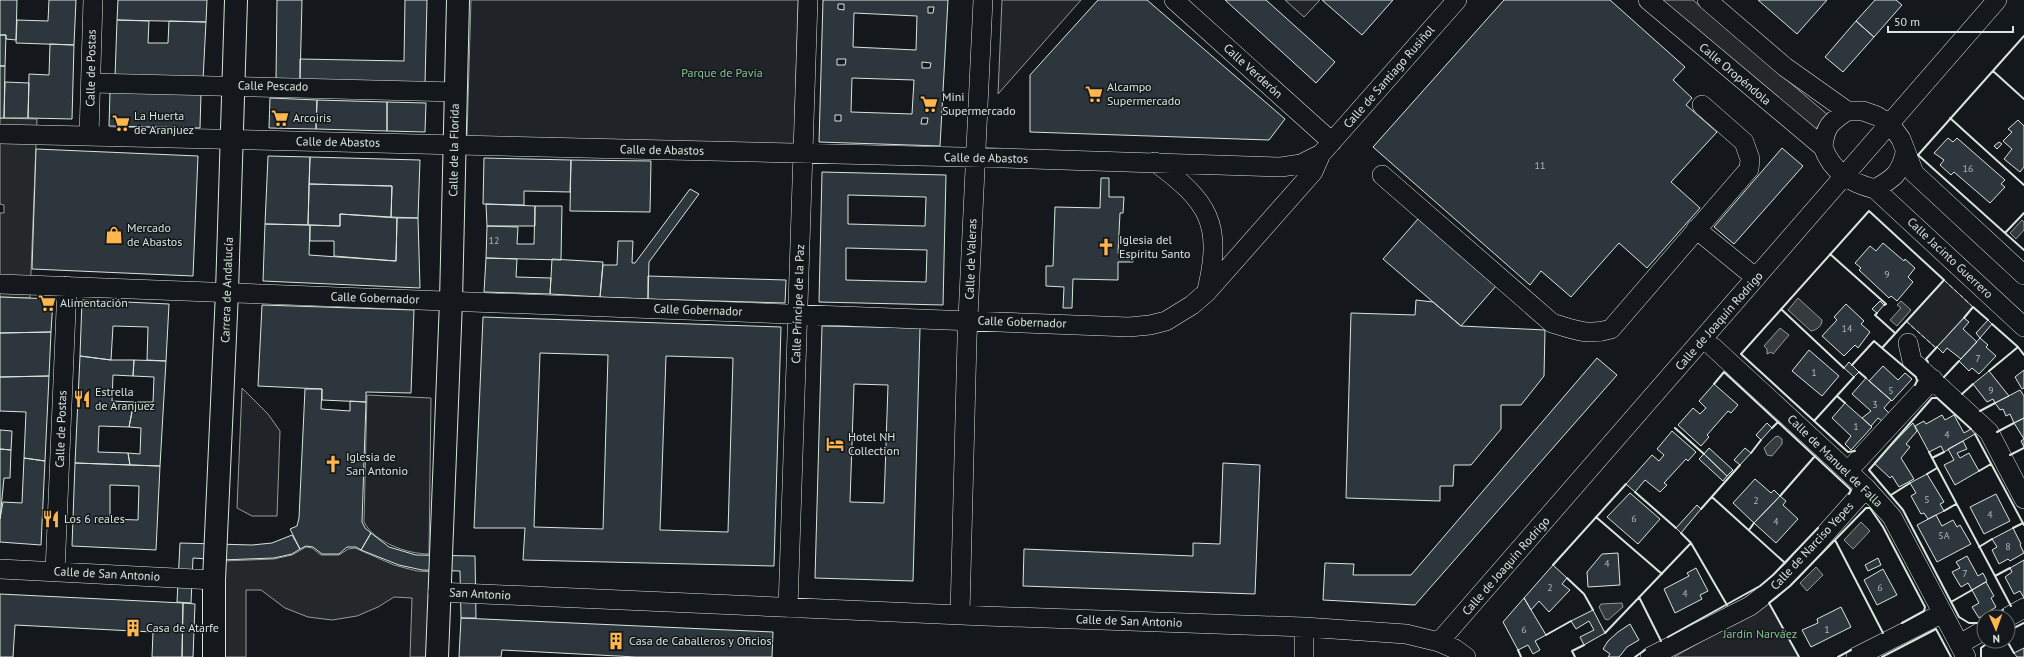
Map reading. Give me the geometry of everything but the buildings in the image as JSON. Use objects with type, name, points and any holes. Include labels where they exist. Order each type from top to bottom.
[{"type":"main road","name":"Carrera de Andalucía","points":[[214,657],[214,580],[227,292],[236,0]]},
{"type":"main road","name":"Calle de la Florida","points":[[451,301],[458,0]]},
{"type":"main road","name":"San Antonio","points":[[438,592],[451,301]]},
{"type":"main road","points":[[437,657],[438,592]]},
{"type":"street","name":"Calle de Postas","points":[[89,136],[93,0]]},
{"type":"street","name":"Calle Príncipe de la Paz","points":[[788,608],[808,0]]},
{"type":"street","name":"Calle de Valeras","points":[[960,614],[968,320],[983,0]]},
{"type":"street","name":"Calle Verderón","points":[[1174,0],[1327,148]]},
{"type":"street","name":"Calle de Santiago Rusiñol","points":[[1327,148],[1457,0]]},
{"type":"street","name":"Calle Oropéndola","points":[[1648,0],[1823,146],[1833,167],[1844,176]]},
{"type":"street","points":[[1707,0],[1784,67],[1847,111]]},
{"type":"street","name":"Calle de Joaquín Rodrigo","points":[[1439,642],[1997,0]]},
{"type":"street","name":"Calle Pescado","points":[[91,83],[233,85],[456,92]]},
{"type":"street","points":[[1382,175],[1552,323],[1577,331],[1598,333],[1611,329],[1749,169],[1750,159],[1744,142],[1702,105]]},
{"type":"street","points":[[1823,146],[1825,131],[1835,119],[1847,111],[1864,111],[1877,116],[1890,124],[1901,138],[1905,153],[1914,173],[2024,275]]},
{"type":"street","name":"Calle de Abastos","points":[[0,134],[1155,162],[1281,167],[1302,164],[1327,148]]},
{"type":"street","name":"Calle Gobernador","points":[[0,284],[1129,326],[1150,325],[1166,321],[1180,314],[1207,292],[1313,172],[1327,148]]},
{"type":"street","points":[[1875,190],[1890,180],[1901,168],[1905,153]]},
{"type":"street","points":[[1155,162],[1193,193],[1209,220],[1213,234],[1214,251],[1213,267],[1207,292]]},
{"type":"street","name":"Calle Jacinto Guerrero","points":[[1844,176],[1858,185],[1875,190],[2024,327]]},
{"type":"street","points":[[1696,229],[1756,278]]},
{"type":"street","name":"Calle de Postas","points":[[55,572],[66,286]]},
{"type":"street","points":[[1694,350],[1706,351],[1713,347],[1717,339],[1713,327]]},
{"type":"street","points":[[1908,343],[1912,361],[1989,432],[2024,499]]},
{"type":"street","name":"Calle de Manuel de Falla","points":[[1713,347],[1866,488],[1892,517],[1963,650]]},
{"type":"street","points":[[1848,471],[1933,379]]},
{"type":"street","name":"Calle de Narciso Yepes","points":[[1650,657],[1750,606],[1771,590],[1792,571],[1866,488]]},
{"type":"street","name":"Calle de San Antonio","points":[[0,569],[214,580]]},
{"type":"street","name":"San Antonio","points":[[438,592],[788,608]]},
{"type":"street","name":"Calle de San Antonio","points":[[788,608],[1304,628],[1406,634],[1439,642],[1455,649],[1466,657]]},
{"type":"street","points":[[1856,657],[1943,613]]},
{"type":"street","points":[[1304,628],[1304,657]]},
{"type":"street","points":[[1963,650],[1976,638]]},
{"type":"green space","name":"Parque de Pavía","points":[[471,0],[798,0],[794,148],[467,137]]},
{"type":"green space","points":[[1002,0],[1081,0],[998,94]]},
{"type":"green space","points":[[1285,0],[1320,0],[1304,17]]},
{"type":"green space","points":[[1944,280],[1973,307],[1936,348],[1906,321]]},
{"type":"green space","points":[[242,388],[268,414],[280,431],[277,516],[252,516],[237,508]]},
{"type":"green space","points":[[367,395],[431,398],[429,554],[411,552],[392,546],[375,535],[364,522]]},
{"type":"green space","name":"Jardín Narváez","points":[[1769,603],[1799,657],[1674,657]]},
{"type":"shaded area","points":[[1660,0],[1693,0],[1828,115],[1814,131]]},
{"type":"shaded area","points":[[0,118],[37,119],[30,298],[0,297],[0,213],[4,213],[4,205],[0,204]]},
{"type":"shaded area","points":[[2022,220],[2024,222],[2024,230],[2016,239],[2010,233]]},
{"type":"shaded area","points":[[1798,298],[1822,320],[1817,329],[1811,331],[1788,310]]},
{"type":"shaded area","points":[[1901,301],[1911,310],[1897,326],[1890,320],[1901,308],[1897,305]]},
{"type":"shaded area","points":[[1780,328],[1789,335],[1773,354],[1771,352],[1767,354],[1767,349],[1764,346]]},
{"type":"shaded area","points":[[1778,436],[1782,439],[1782,444],[1772,456],[1767,455],[1764,448]]},
{"type":"shaded area","points":[[1861,522],[1870,531],[1853,549],[1844,540]]},
{"type":"shaded area","points":[[306,547],[312,548],[321,555],[339,555],[348,549],[355,548],[394,565],[417,571],[435,572],[433,657],[410,657],[412,598],[394,597],[378,607],[357,616],[332,620],[308,617],[285,608],[261,590],[246,590],[246,657],[223,657],[223,561],[274,559],[292,555]]},
{"type":"shaded area","points":[[1816,567],[1823,575],[1807,591],[1800,583]]},
{"type":"shaded area","points":[[1622,603],[1623,607],[1608,620],[1605,619],[1599,607],[1601,604]]},
{"type":"fence","points":[[1944,280],[1973,307]]},
{"type":"fence","points":[[1906,321],[1936,348]]},
{"type":"wall","points":[[2024,36],[1918,155],[2024,250]]},
{"type":"wall","points":[[1993,71],[2024,99]]},
{"type":"wall","points":[[1950,118],[2024,185]]},
{"type":"wall","points":[[1855,451],[1848,452],[1741,354],[1869,211],[1944,280],[1882,348],[1916,377],[1917,381],[1915,385]]},
{"type":"wall","points":[[2005,233],[2024,213]]},
{"type":"wall","points":[[1830,254],[1886,304],[1884,305]]},
{"type":"wall","points":[[1964,318],[1973,307],[1988,320]]},
{"type":"wall","points":[[1781,309],[1844,368]]},
{"type":"wall","points":[[1877,313],[1875,315],[1895,333]]},
{"type":"wall","points":[[1992,324],[2018,347],[2024,355]]},
{"type":"wall","points":[[1852,365],[1874,341],[1882,348]]},
{"type":"wall","points":[[1928,362],[1926,359],[1937,347]]},
{"type":"wall","points":[[1989,371],[2018,347]]},
{"type":"wall","points":[[1944,377],[1959,361]]},
{"type":"wall","points":[[1714,384],[1724,372],[1848,487],[1851,490],[1849,494]]},
{"type":"wall","points":[[1859,372],[1866,378]]},
{"type":"wall","points":[[1814,421],[1854,377]]},
{"type":"wall","points":[[1962,394],[1973,384]]},
{"type":"wall","points":[[1837,396],[1845,403]]},
{"type":"wall","points":[[1971,429],[1937,398],[1932,398],[1869,470],[1903,510],[1959,617],[1969,623],[1976,623]]},
{"type":"wall","points":[[1980,411],[1995,403]]},
{"type":"wall","points":[[1772,428],[1778,422]]},
{"type":"wall","points":[[1997,432],[2014,423]]},
{"type":"wall","points":[[1675,428],[1704,454]]},
{"type":"wall","points":[[1975,434],[2024,525]]},
{"type":"wall","points":[[1751,453],[1761,440]]},
{"type":"wall","points":[[2010,455],[2024,448]]},
{"type":"wall","points":[[1929,452],[2011,606]]},
{"type":"wall","points":[[1932,458],[1944,452]]},
{"type":"wall","points":[[1780,496],[1815,456]]},
{"type":"wall","points":[[1979,471],[1991,464]]},
{"type":"wall","points":[[1701,509],[1740,465]]},
{"type":"wall","points":[[1927,474],[1937,468]]},
{"type":"wall","points":[[1891,495],[1910,483]]},
{"type":"wall","points":[[1553,565],[1626,484]]},
{"type":"wall","points":[[1635,492],[1676,528]]},
{"type":"wall","points":[[1712,497],[1785,563]]},
{"type":"wall","points":[[1944,511],[1956,504]]},
{"type":"wall","points":[[1799,657],[1769,603],[1790,586],[1866,508],[1870,508],[1883,527],[1925,607],[1924,611],[1902,623]]},
{"type":"wall","points":[[1596,517],[1662,574]]},
{"type":"wall","points":[[1749,530],[1754,523]]},
{"type":"wall","points":[[2013,528],[2023,523]]},
{"type":"wall","points":[[1668,637],[1760,586],[1773,575],[1818,528]]},
{"type":"wall","points":[[1681,533],[1691,543],[1727,605]]},
{"type":"wall","points":[[1979,547],[1992,539]]},
{"type":"wall","points":[[1835,540],[1883,633]]},
{"type":"wall","points":[[1605,633],[1691,543]]},
{"type":"wall","points":[[1995,576],[2010,568]]},
{"type":"wall","points":[[1567,578],[1584,594],[1593,610]]},
{"type":"wall","points":[[1951,602],[1972,590]]},
{"type":"wall","points":[[1639,597],[1661,641]]},
{"type":"wall","points":[[1546,635],[1571,621]]},
{"type":"wall","points":[[2016,627],[2024,623]]},
{"type":"wall","points":[[1882,657],[1936,629],[1951,657]]},
{"type":"wall","points":[[1575,657],[1572,651],[1584,645]]},
{"type":"wall","points":[[1981,649],[1981,657]]},
{"type":"wall","points":[[2012,649],[2014,653]]},
{"type":"wall","points":[[1518,650],[1521,657]]},
{"type":"wall","points":[[1635,657],[1645,650]]},
{"type":"wall","points":[[1838,657],[1851,650]]},
{"type":"place","name":"Alcampo Supermercado","points":[[1094,94]]},
{"type":"place","name":"Mini Supermercado","points":[[929,104]]},
{"type":"place","name":"Arcoiris","points":[[280,118]]},
{"type":"place","name":"La Huerta de Aranjuez","points":[[121,123]]},
{"type":"place","name":"Mercado de Abastos","points":[[114,235]]},
{"type":"place","name":"Iglesia del Espíritu Santo","points":[[1106,247]]},
{"type":"place","name":"Alimentación","points":[[47,303]]},
{"type":"place","name":"Estrella de Aranjuez","points":[[82,399]]},
{"type":"place","name":"Hotel NH Collection","points":[[835,444]]},
{"type":"place","name":"Iglesia de San Antonio","points":[[333,464]]},
{"type":"place","name":"Los 6 reales","points":[[51,519]]},
{"type":"place","name":"Casa de Atarfe","points":[[133,628]]},
{"type":"place","name":"Casa de Caballeros y Oficios","points":[[616,641]]}]
